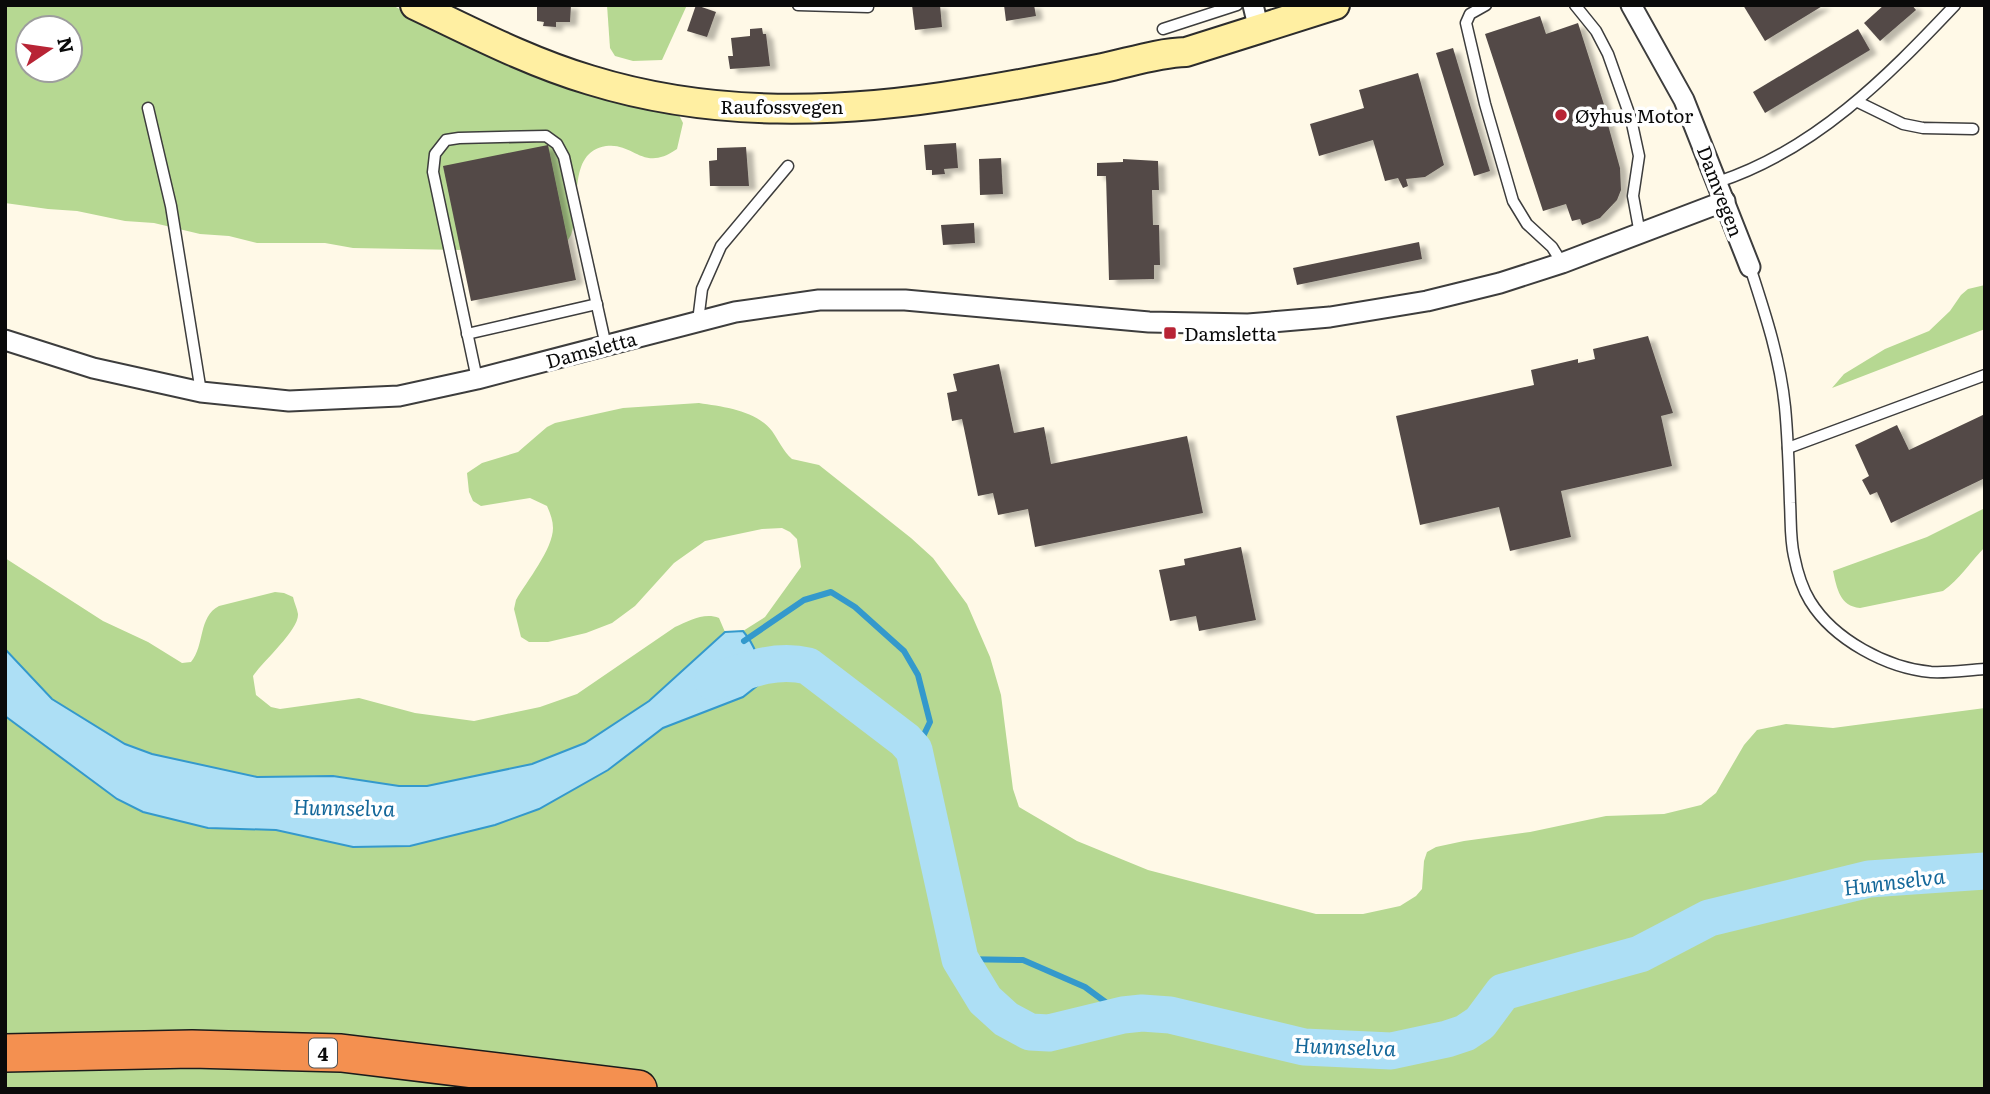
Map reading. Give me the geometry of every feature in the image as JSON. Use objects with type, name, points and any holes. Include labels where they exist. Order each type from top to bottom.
[{"type":"highway","name":"4","points":[[5,1053],[192,1049],[341,1053],[638,1089]]},
{"type":"highway","name":"4","points":[[5,1072],[128,1069],[249,1071],[379,1077],[492,1089]]},
{"type":"main road","name":"Raufossvegen","points":[[415,5],[482,38],[587,79],[660,99],[723,107],[785,109],[884,104],[1034,82],[1163,41],[1186,52],[1251,14],[1287,5]]},
{"type":"main road","name":"Raufossvegen","points":[[1251,14],[1335,5]]},
{"type":"street","name":"Damvegen","points":[[1631,5],[1684,100],[1750,267]]},
{"type":"street","name":"Damsletta","points":[[5,340],[93,368],[201,392],[289,401],[399,396],[477,379],[735,312],[819,300],[905,300],[1138,321],[1248,324],[1330,317],[1426,301],[1500,284],[1725,201]]},
{"type":"lane","points":[[798,5],[868,7]]},
{"type":"lane","points":[[1486,5],[1470,14],[1466,23],[1502,169],[1513,201],[1527,224],[1552,247],[1562,263]]},
{"type":"lane","points":[[1575,5],[1596,31],[1608,54],[1631,119],[1639,156],[1633,197],[1640,234]]},
{"type":"lane","points":[[1718,182],[1759,167],[1834,121],[1858,102],[1955,5]]},
{"type":"lane","points":[[1858,102],[1903,124],[1923,128],[1973,129]]},
{"type":"lane","points":[[148,108],[172,206],[201,392]]},
{"type":"lane","points":[[477,379],[433,172],[435,154],[446,140],[546,136],[557,144],[565,157],[606,346]]},
{"type":"lane","points":[[698,321],[702,289],[721,246],[788,166]]},
{"type":"lane","points":[[1750,267],[1774,344],[1780,374],[1788,449],[1794,558],[1803,586],[1817,612],[1862,649],[1901,665],[1939,672],[1985,668]]},
{"type":"lane","points":[[467,334],[597,304]]},
{"type":"lane","points":[[1788,449],[1985,375]]},
{"type":"green space","points":[[5,5],[392,5],[486,55],[613,98],[679,115],[683,123],[677,149],[665,156],[647,158],[616,146],[593,150],[580,170],[571,235],[555,257],[461,250],[353,248],[325,243],[257,243],[154,223],[5,203]]},
{"type":"green space","points":[[607,5],[687,5],[662,60],[633,61],[615,56],[610,48]]},
{"type":"green space","points":[[1985,285],[1985,329],[1832,388],[1844,374],[1885,349],[1929,331],[1968,289]]},
{"type":"green space","points":[[699,403],[719,406],[757,418],[772,431],[792,459],[819,465],[933,558],[967,604],[990,657],[1001,695],[1013,789],[1019,807],[1077,841],[1148,870],[1316,914],[1363,914],[1400,906],[1422,889],[1427,852],[1436,847],[1530,832],[1606,816],[1664,814],[1701,805],[1716,793],[1744,745],[1757,730],[1786,724],[1833,728],[1985,708],[1985,1089],[5,1089],[5,716],[117,799],[208,828],[276,830],[353,847],[410,846],[495,825],[539,809],[608,770],[663,728],[743,697],[762,682],[756,655],[743,631],[765,617],[801,567],[797,539],[782,528],[762,529],[705,541],[674,563],[635,606],[612,623],[586,633],[548,642],[529,642],[521,637],[514,609],[516,600],[549,545],[553,528],[550,514],[547,506],[530,498],[481,506],[473,501],[469,492],[467,473],[482,463],[518,452],[555,423],[623,408]]},
{"type":"green space","points":[[1985,508],[1985,547],[1943,591],[1860,608],[1848,604],[1840,596],[1833,571],[1927,537]]},
{"type":"green space","points":[[5,558],[103,621],[148,642],[182,663],[191,662],[208,617],[219,606],[275,592],[293,597],[298,614],[297,621],[287,637],[253,676],[256,695],[271,707],[280,709],[359,698],[415,713],[474,721],[540,707],[577,694],[675,627],[691,620],[708,616],[719,618],[725,632],[649,701],[585,743],[532,764],[428,786],[399,786],[333,776],[257,777],[152,754],[125,744],[52,699],[5,649]]},
{"type":"water","points":[[743,631],[757,655],[762,682],[743,697],[663,728],[608,770],[539,809],[495,825],[410,846],[353,847],[276,830],[208,828],[143,812],[117,799],[5,716],[5,649],[52,699],[125,744],[152,754],[257,777],[333,776],[399,786],[427,786],[532,764],[585,743],[649,701],[725,632]]},
{"type":"building","points":[[537,5],[571,5],[570,22],[556,22],[556,27],[543,26],[544,22],[537,21]]},
{"type":"building","points":[[696,5],[716,12],[707,37],[687,31]]},
{"type":"building","points":[[912,5],[940,5],[942,27],[915,30]]},
{"type":"building","points":[[1004,5],[1034,5],[1036,16],[1006,21]]},
{"type":"building","points":[[1743,5],[1824,5],[1765,41]]},
{"type":"building","points":[[1884,5],[1912,5],[1916,10],[1880,41],[1864,23]]},
{"type":"building","points":[[1540,16],[1546,34],[1578,23],[1607,114],[1620,168],[1621,190],[1617,200],[1600,218],[1582,225],[1580,219],[1572,221],[1566,204],[1543,211],[1485,34]]},
{"type":"building","points":[[762,28],[763,34],[766,34],[770,66],[730,69],[728,56],[733,56],[731,38],[750,36],[750,29]]},
{"type":"building","points":[[1858,29],[1870,50],[1765,113],[1753,92]]},
{"type":"building","points":[[1453,48],[1490,171],[1474,176],[1436,53]]},
{"type":"building","points":[[1418,73],[1444,165],[1425,177],[1406,179],[1408,186],[1403,188],[1398,178],[1385,181],[1373,140],[1319,156],[1310,124],[1364,108],[1359,90]]},
{"type":"building","points":[[956,143],[958,168],[944,169],[945,174],[932,175],[932,170],[926,170],[924,145]]},
{"type":"building","points":[[548,145],[576,280],[471,301],[443,166]]},
{"type":"building","points":[[746,147],[749,186],[710,186],[709,161],[717,160],[717,148]]},
{"type":"building","points":[[1001,158],[1003,194],[980,195],[979,159]]},
{"type":"building","points":[[1123,159],[1158,161],[1159,190],[1152,190],[1153,225],[1159,225],[1160,265],[1154,265],[1154,279],[1109,280],[1106,176],[1097,176],[1097,163],[1123,162]]},
{"type":"building","points":[[974,223],[975,243],[943,245],[941,225]]},
{"type":"building","points":[[1419,242],[1422,259],[1297,285],[1293,268]]},
{"type":"building","points":[[1648,336],[1673,413],[1661,416],[1672,466],[1561,491],[1571,537],[1510,551],[1499,507],[1420,525],[1396,416],[1534,385],[1531,370],[1578,359],[1578,363],[1595,359],[1593,349]]},
{"type":"building","points":[[999,364],[1014,433],[1044,427],[1051,464],[1187,436],[1203,513],[1035,547],[1028,509],[998,515],[993,493],[978,496],[962,419],[952,421],[947,393],[957,391],[953,374]]},
{"type":"building","points":[[1985,414],[1985,478],[1891,523],[1877,492],[1870,495],[1862,480],[1869,476],[1855,445],[1897,425],[1909,450]]},
{"type":"building","points":[[1241,547],[1256,620],[1199,631],[1196,616],[1170,621],[1159,570],[1185,565],[1184,559]]},
{"type":"waterway","name":"Hunnselva","points":[[744,641],[804,600],[831,592],[855,607],[904,651],[918,675],[930,722],[914,750]]},
{"type":"waterway","name":"Hunnselva","points":[[713,682],[771,665],[808,666],[905,740],[914,750],[960,959],[985,1000],[1006,1019],[1030,1032],[1049,1033],[1142,1013],[1170,1015],[1304,1047],[1391,1051],[1465,1033],[1480,1023],[1503,992],[1640,954],[1709,918],[1869,879],[1985,871]]},
{"type":"waterway","points":[[960,959],[1023,960],[1085,987],[1123,1015]]},
{"type":"place","name":"Øyhus Motor","points":[[1561,115]]},
{"type":"place","name":"Damsletta","points":[[1170,333]]}]
